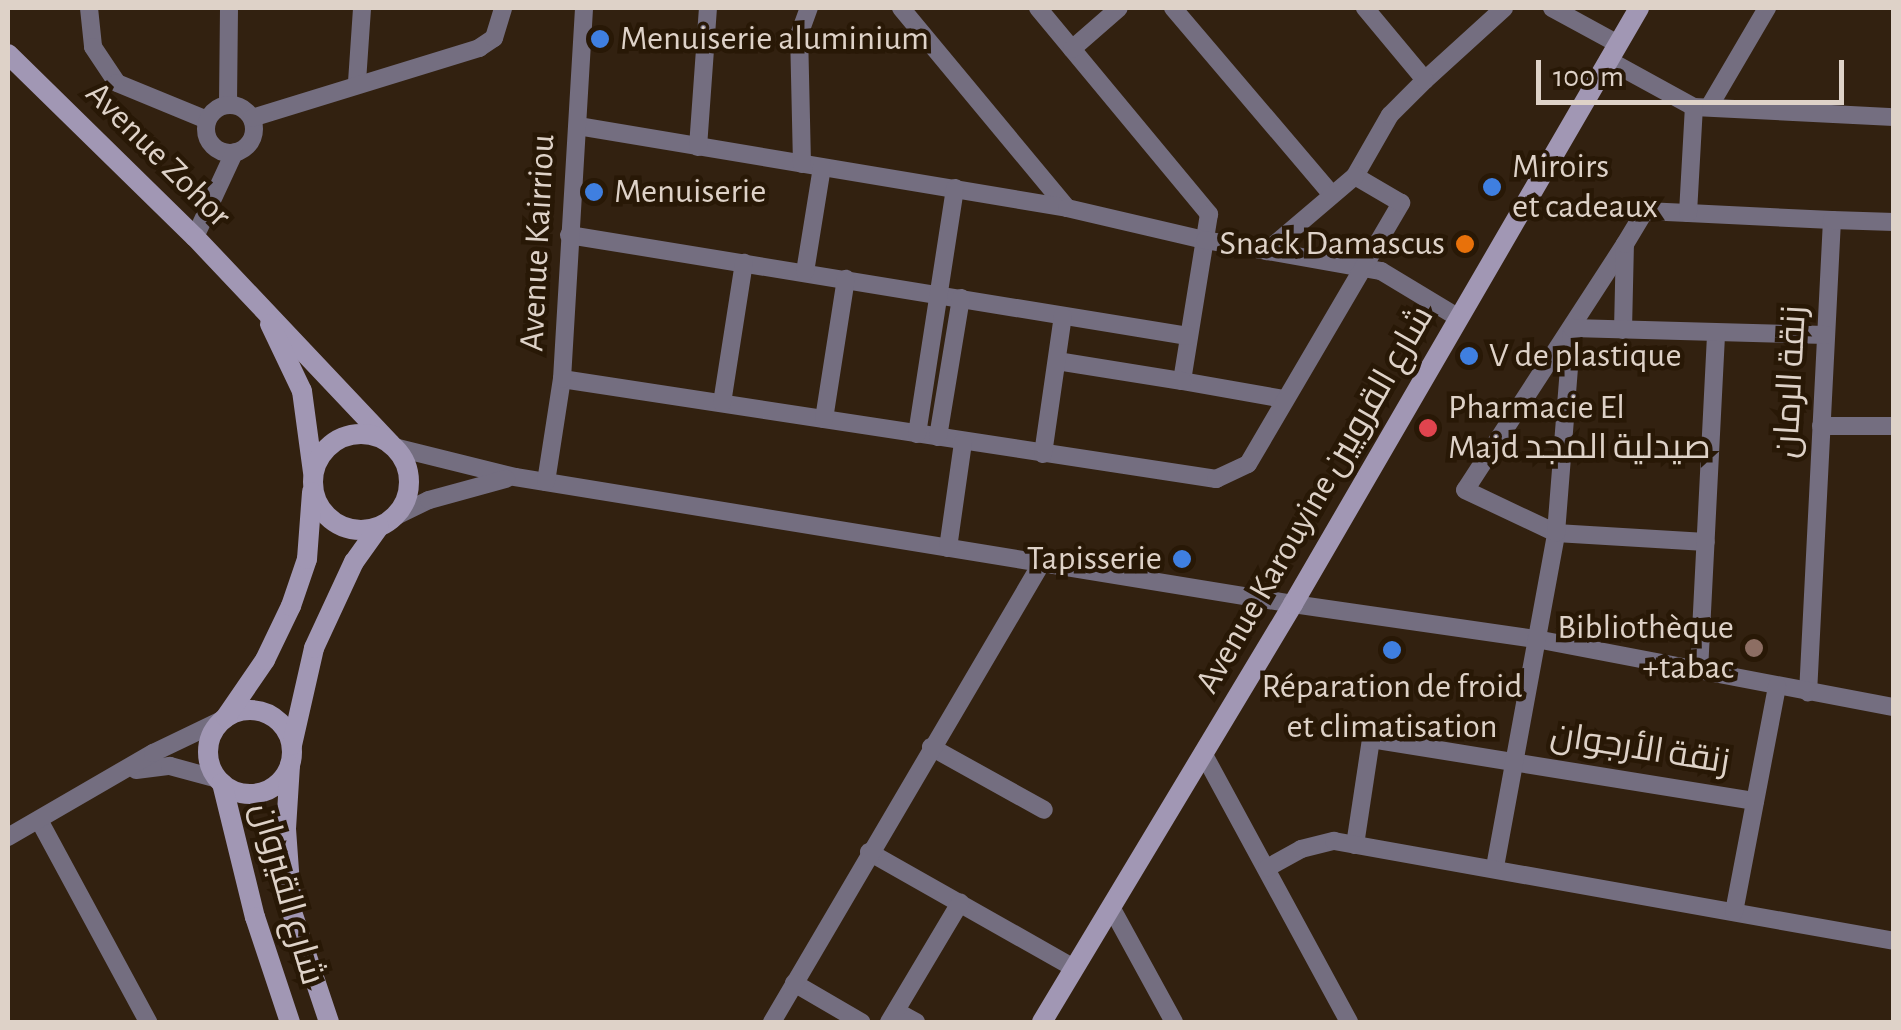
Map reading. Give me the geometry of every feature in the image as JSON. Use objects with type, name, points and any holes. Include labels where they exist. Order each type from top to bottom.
[{"type":"main road","name":"Avenue Karouyine شارع القرويين","points":[[1042,1022],[1293,604],[1638,8]]},
{"type":"main road","name":"Avenue Zohor","points":[[8,54],[195,237],[392,445]]},
{"type":"main road","name":"Avenue Zohor","points":[[224,719],[265,660],[291,606],[307,560],[312,479],[302,391],[260,305]]},
{"type":"main road","points":[[362,433],[392,445],[406,466],[409,488],[386,522],[352,530],[335,523],[317,503],[312,479],[320,455],[343,436],[362,433]]},
{"type":"main road","name":"شارع القيروان","points":[[328,1022],[292,912],[286,829],[290,756],[303,684],[320,633],[354,562],[386,522]]},
{"type":"main road","points":[[246,710],[267,713],[284,726],[290,756],[282,779],[261,792],[244,794],[220,781],[208,753],[212,735],[224,719],[246,710]]},
{"type":"main road","name":"شارع القيروان","points":[[220,781],[255,917],[290,1022]]},
{"type":"street","points":[[89,8],[93,48],[117,83],[207,120]]},
{"type":"street","points":[[228,104],[229,8]]},
{"type":"street","points":[[357,82],[362,8]]},
{"type":"street","points":[[252,118],[357,82],[479,48],[494,38],[503,8]]},
{"type":"street","name":"Avenue Kairriou","points":[[546,482],[562,379],[584,8]]},
{"type":"street","points":[[698,146],[708,8]]},
{"type":"street","points":[[804,272],[812,166],[798,35],[808,8]]},
{"type":"street","points":[[901,8],[1066,208]]},
{"type":"street","points":[[1038,8],[1209,214],[1182,381]]},
{"type":"street","points":[[1072,49],[1119,8]]},
{"type":"street","points":[[1173,8],[1332,195]]},
{"type":"street","points":[[1365,8],[1425,80]]},
{"type":"street","points":[[1267,251],[1355,176],[1390,115],[1504,8]]},
{"type":"street","points":[[1552,8],[1701,107],[1894,117]]},
{"type":"street","points":[[1688,213],[1701,107],[1767,8]]},
{"type":"street","points":[[195,237],[234,153],[253,136],[252,118],[246,110],[228,104],[215,109],[207,120],[210,144],[234,153]]},
{"type":"street","points":[[578,126],[1066,208],[1205,240],[1381,271],[1459,318]]},
{"type":"street","points":[[562,379],[1216,479],[1248,464],[1401,203],[1355,176]]},
{"type":"street","points":[[918,434],[955,188]]},
{"type":"street","points":[[1706,542],[1556,533],[1465,490],[1646,211],[1894,222]]},
{"type":"street","name":"زنقة الرمان","points":[[1808,692],[1832,220]]},
{"type":"street","points":[[569,235],[1188,336]]},
{"type":"street","points":[[1623,330],[1625,244]]},
{"type":"street","points":[[722,403],[744,263]]},
{"type":"street","points":[[824,419],[846,279]]},
{"type":"street","points":[[938,437],[961,298]]},
{"type":"street","points":[[1043,454],[1064,316]]},
{"type":"street","points":[[1572,328],[1826,335]]},
{"type":"street","points":[[1495,867],[1556,533],[1572,328]]},
{"type":"street","points":[[1699,671],[1716,334]]},
{"type":"street","points":[[1057,361],[1284,399]]},
{"type":"street","points":[[1822,426],[1894,426]]},
{"type":"street","points":[[948,548],[963,442]]},
{"type":"street","points":[[392,445],[515,477],[1293,604],[1536,639],[1894,707]]},
{"type":"street","points":[[386,522],[444,495],[515,477]]},
{"type":"street","points":[[772,1022],[1041,564]]},
{"type":"street","points":[[1734,912],[1778,686]]},
{"type":"street","points":[[8,837],[153,754],[224,719]]},
{"type":"street","name":"زنقة الأرجوان","points":[[1355,845],[1371,739],[1755,801]]},
{"type":"street","points":[[932,747],[1044,810]]},
{"type":"street","points":[[1204,753],[1350,1022]]},
{"type":"street","points":[[125,772],[170,766],[220,781]]},
{"type":"street","points":[[39,820],[148,1022]]},
{"type":"street","points":[[1267,868],[1320,842],[1355,845],[1894,941]]},
{"type":"street","points":[[869,852],[1074,968]]},
{"type":"street","points":[[916,1022],[892,1017],[960,903]]},
{"type":"street","points":[[1111,907],[1174,1022]]},
{"type":"street","points":[[794,984],[862,1022]]},
{"type":"place","name":"Menuiserie aluminium","points":[[600,39]]},
{"type":"place","name":"Miroirs et cadeaux","points":[[1492,187]]},
{"type":"place","name":"Menuiserie","points":[[594,192]]},
{"type":"place","name":"Snack Damascus","points":[[1465,244]]},
{"type":"place","name":"V de plastique","points":[[1469,356]]},
{"type":"place","name":"Pharmacie El Majd صيدلية المجد","points":[[1428,428]]},
{"type":"place","name":"Tapisserie","points":[[1182,559]]},
{"type":"place","name":"Bibliothèque +tabac","points":[[1754,648]]},
{"type":"place","name":"Réparation de froid et climatisation","points":[[1392,650]]}]
